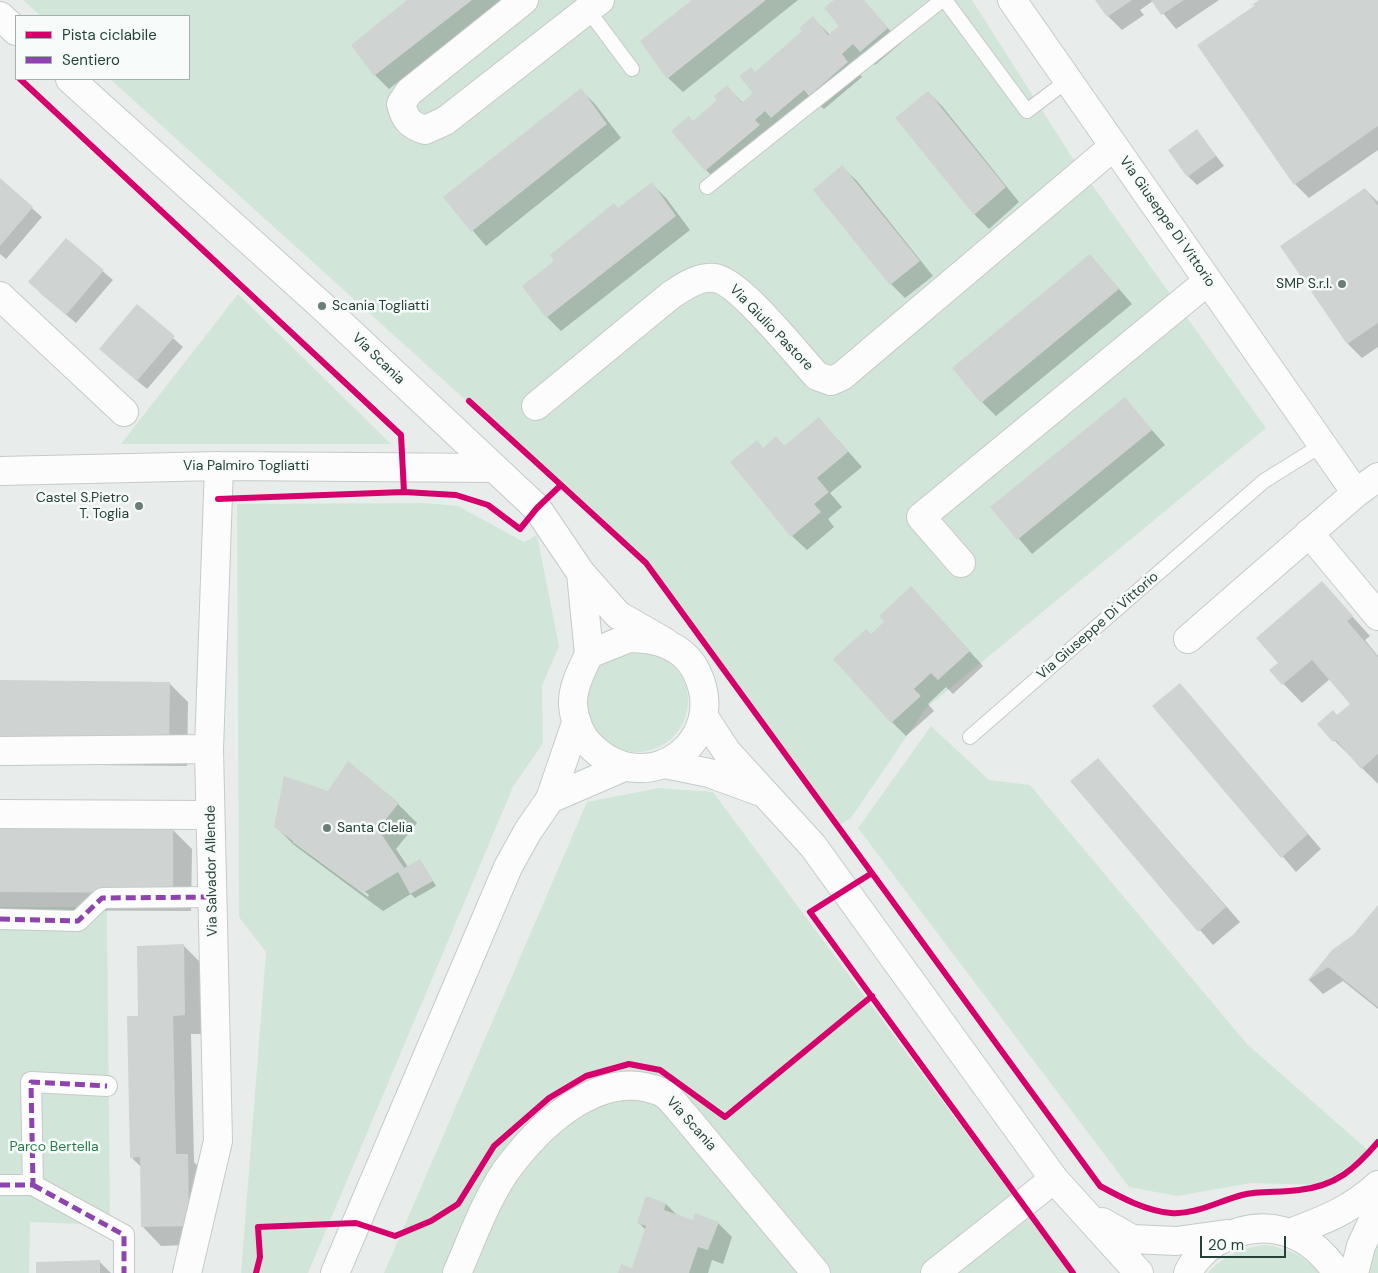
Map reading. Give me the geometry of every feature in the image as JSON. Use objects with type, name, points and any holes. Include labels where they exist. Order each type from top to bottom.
[{"type":"street","points":[[524,0],[409,92],[401,104],[405,117],[412,126],[425,130],[445,121],[594,5]]},
{"type":"street","name":"Via Giuseppe Di Vittorio","points":[[1012,0],[1356,492]]},
{"type":"street","points":[[0,16],[15,29]]},
{"type":"street","name":"Via Scania","points":[[71,80],[322,306],[537,508],[582,573],[618,615],[681,652],[693,665],[703,690],[704,717],[696,737],[683,753],[665,764],[645,769],[624,767],[603,758],[586,743],[576,723],[573,704],[576,685],[589,654],[582,573]]},
{"type":"street","name":"Via Giulio Pastore","points":[[536,406],[671,294],[691,283],[714,278],[738,290],[817,376],[831,381],[842,376],[1114,146]]},
{"type":"street","points":[[961,563],[922,517],[1208,281]]},
{"type":"street","points":[[0,296],[124,412]]},
{"type":"street","name":"Via Palmiro Togliatti","points":[[0,471],[219,466],[493,468]]},
{"type":"street","name":"Via Salvador Allende","points":[[186,1273],[218,1141],[210,750],[219,466]]},
{"type":"street","points":[[1188,639],[1356,492],[1378,477]]},
{"type":"street","points":[[1309,533],[1378,616]]},
{"type":"street","name":"Via Scania","points":[[589,654],[629,638],[647,638],[665,642]]},
{"type":"street","name":"Via Scania","points":[[704,717],[727,752],[812,846],[846,890],[1054,1179],[1139,1273]]},
{"type":"street","points":[[335,1273],[508,867],[528,831],[550,799],[576,723]]},
{"type":"street","points":[[0,751],[210,750]]},
{"type":"street","name":"Via Scania","points":[[665,764],[709,773],[767,794]]},
{"type":"street","points":[[550,799],[624,767]]},
{"type":"street","points":[[0,814],[210,815]]},
{"type":"street","points":[[0,919],[78,920],[102,898],[212,897]]},
{"type":"street","points":[[33,1185],[31,1082],[107,1086]]},
{"type":"street","name":"Via Scania","points":[[457,1273],[480,1218],[510,1165],[560,1114],[592,1094],[622,1084],[641,1086],[663,1093],[685,1116],[816,1273]]},
{"type":"street","points":[[935,1273],[1054,1179]]},
{"type":"street","points":[[0,1185],[33,1185],[124,1235],[124,1273]]},
{"type":"street","points":[[1290,1233],[1360,1202],[1378,1185]]},
{"type":"street","points":[[1354,1273],[1361,1246],[1378,1210]]},
{"type":"street","name":"Via Scania","points":[[1083,1212],[1132,1238],[1176,1241],[1231,1234],[1250,1228],[1271,1228],[1290,1233],[1311,1243],[1328,1258],[1338,1273]]},
{"type":"street","name":"Via Scania","points":[[1188,1273],[1207,1248],[1231,1234]]},
{"type":"lane","points":[[707,187],[944,0],[1026,111],[1068,80]]},
{"type":"lane","points":[[594,5],[632,68]]},
{"type":"lane","name":"Via Giuseppe Di Vittorio","points":[[970,737],[1264,481],[1322,445]]},
{"type":"green space","points":[[23,0],[972,0],[1070,154],[1266,428],[926,708],[851,818],[838,826],[646,563],[111,80],[190,80],[190,15],[40,15]]},
{"type":"green space","points":[[238,294],[391,444],[121,444]]},
{"type":"green space","points":[[424,503],[458,506],[524,542],[537,535],[559,646],[542,686],[543,743],[513,787],[308,1273],[241,1273],[266,952],[239,917],[237,504]]},
{"type":"green space","points":[[637,650],[657,654],[673,665],[684,681],[688,701],[684,721],[673,737],[657,748],[637,752],[617,748],[601,737],[590,721],[586,701],[590,681],[601,665],[617,654]]},
{"type":"green space","points":[[931,726],[989,780],[1030,785],[1247,1044],[1370,1152],[1321,1185],[1251,1183],[1177,1196],[1129,1187],[858,828]]},
{"type":"green space","points":[[659,788],[713,792],[1070,1273],[384,1273],[587,802]]},
{"type":"green space","name":"Parco Bertella","points":[[0,907],[107,907],[110,1225],[30,1222],[29,1273],[0,1273]]},
{"type":"green space","points":[[1378,1190],[1378,1273],[1369,1273],[1369,1252]]},
{"type":"green space","points":[[1266,1245],[1301,1257],[1319,1273],[1208,1273],[1221,1261],[1234,1253]]},
{"type":"building","points":[[407,0],[472,0],[374,76],[351,45]]},
{"type":"building","points":[[692,0],[766,0],[667,79],[640,41]]},
{"type":"building","points":[[834,0],[864,0],[888,28],[860,52],[853,44],[842,54],[848,62],[809,96],[804,90],[771,118],[765,111],[755,120],[760,125],[705,171],[671,131],[689,116],[693,121],[717,100],[714,96],[727,85],[742,103],[753,93],[739,76],[751,67],[755,72],[802,31],[799,28],[813,16],[828,35],[839,26],[824,8]]},
{"type":"building","points":[[1095,0],[1132,0],[1107,17]]},
{"type":"building","points":[[1151,0],[1184,0],[1161,15]]},
{"type":"building","points":[[1259,0],[1378,0],[1378,126],[1294,185],[1197,45],[1257,4],[1250,6]]},
{"type":"building","points":[[581,88],[607,124],[471,232],[443,197]]},
{"type":"building","points":[[928,91],[1006,187],[974,215],[895,118]]},
{"type":"building","points":[[1197,129],[1216,156],[1187,177],[1168,150]]},
{"type":"building","points":[[842,165],[920,261],[890,285],[813,190]]},
{"type":"building","points":[[0,178],[33,207],[0,246]]},
{"type":"building","points":[[652,182],[676,216],[546,318],[522,286],[554,261],[550,255],[614,203],[618,208]]},
{"type":"building","name":"SMP S.r.l.","points":[[1365,188],[1378,206],[1378,323],[1347,344],[1280,246]]},
{"type":"building","points":[[66,238],[104,270],[66,315],[28,282]]},
{"type":"building","points":[[1090,254],[1119,289],[981,403],[952,368]]},
{"type":"building","points":[[137,304],[175,336],[137,381],[99,349]]},
{"type":"building","points":[[1125,397],[1152,430],[1017,540],[990,507]]},
{"type":"building","points":[[819,417],[848,452],[817,478],[829,492],[814,504],[821,512],[791,537],[730,462],[757,440],[763,448],[776,436],[784,446]]},
{"type":"building","points":[[1322,581],[1353,616],[1347,621],[1378,657],[1378,754],[1361,769],[1336,740],[1333,742],[1317,724],[1333,710],[1337,715],[1350,704],[1312,660],[1282,685],[1269,670],[1278,663],[1256,638]]},
{"type":"building","points":[[911,586],[970,651],[938,680],[931,673],[914,689],[921,696],[891,723],[833,659],[866,629],[871,634],[884,622],[879,616]]},
{"type":"building","points":[[0,680],[170,682],[169,747],[0,746]]},
{"type":"building","points":[[1180,683],[1308,834],[1281,858],[1152,706]]},
{"type":"building","points":[[1098,758],[1226,907],[1198,932],[1070,781]]},
{"type":"building","name":"Santa Clelia","points":[[348,761],[399,803],[378,829],[404,868],[420,859],[433,881],[410,894],[398,872],[363,893],[274,827],[284,776],[328,791]]},
{"type":"building","points":[[0,828],[173,829],[173,893],[0,892]]},
{"type":"building","points":[[1378,905],[1378,1007],[1328,967],[1307,981],[1332,950],[1353,935]]},
{"type":"building","points":[[184,944],[185,1015],[173,1016],[176,1154],[188,1154],[189,1226],[141,1227],[140,1157],[130,1158],[127,1016],[138,1016],[137,946]]},
{"type":"building","points":[[646,1196],[666,1203],[664,1210],[693,1220],[695,1213],[719,1222],[708,1250],[698,1247],[689,1273],[618,1273],[621,1264],[632,1268],[646,1226],[637,1223]]},
{"type":"building","points":[[100,1260],[100,1273],[36,1273],[36,1262]]},
{"type":"marked path","points":[[0,919],[78,921],[102,898],[212,897]]},
{"type":"marked path","points":[[0,1185],[33,1185],[31,1082],[107,1086]]},
{"type":"marked path","points":[[33,1185],[124,1235],[124,1273]]},
{"type":"cycle path","points":[[21,80],[401,435],[404,492]]},
{"type":"cycle path","points":[[218,499],[404,492],[456,495],[488,505],[520,529],[537,508],[561,485],[469,401]]},
{"type":"cycle path","points":[[561,485],[646,563],[1100,1186],[1152,1210],[1171,1213],[1189,1212],[1249,1193],[1292,1191],[1324,1185],[1353,1168],[1378,1142]]},
{"type":"cycle path","points":[[872,873],[810,912],[1073,1273]]},
{"type":"cycle path","points":[[256,1273],[260,1257],[258,1227],[356,1223],[395,1236],[431,1221],[458,1204],[494,1146],[549,1098],[586,1076],[629,1064],[660,1070],[725,1117],[872,996]]},
{"type":"place","name":"SMP S.r.l.","points":[[1342,284]]},
{"type":"place","name":"Scania Togliatti","points":[[322,306]]},
{"type":"place","name":"Castel S.Pietro T. Toglia","points":[[139,506]]},
{"type":"place","name":"Santa Clelia","points":[[327,828]]}]
